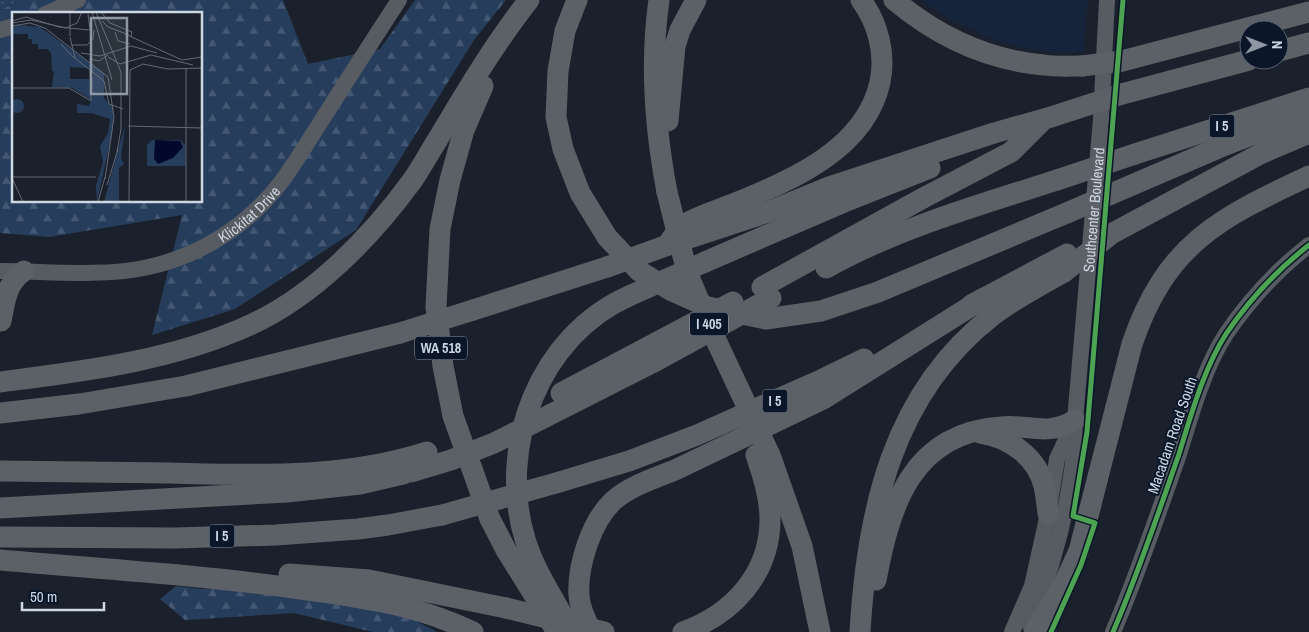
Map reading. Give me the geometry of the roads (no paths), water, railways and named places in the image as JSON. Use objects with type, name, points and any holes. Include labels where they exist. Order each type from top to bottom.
[{"type":"highway","name":"I 5","points":[[577,0],[565,31],[558,71],[556,117],[563,149],[580,193],[606,236],[639,271],[672,291],[708,307],[766,319],[821,311],[878,292],[1223,146],[1309,113]]},
{"type":"highway","points":[[659,0],[655,26],[654,76],[661,160]]},
{"type":"highway","points":[[661,160],[668,128],[675,46],[680,30],[696,0]]},
{"type":"highway","points":[[690,230],[809,168],[849,138],[863,121],[877,94],[881,76],[882,51],[876,26],[861,0]]},
{"type":"highway","points":[[894,0],[915,17],[958,42],[993,56],[1044,66],[1082,66],[1122,61],[1309,12]]},
{"type":"highway","points":[[0,382],[79,372],[142,361],[198,345],[233,332],[288,304],[334,268],[382,218],[413,180],[484,66],[528,1]]},
{"type":"highway","name":"WA 518","points":[[528,1],[487,77],[464,130],[450,180],[440,229],[436,307],[443,366],[453,416],[490,519],[506,550],[557,632]]},
{"type":"highway","points":[[1289,49],[1309,43]]},
{"type":"highway","name":"I 5","points":[[0,413],[79,404],[186,386],[400,332],[607,267],[668,245],[690,230],[768,212],[829,187],[964,144],[1122,94],[1239,63]]},
{"type":"highway","name":"I 5","points":[[0,471],[290,475],[352,470],[426,452],[445,450],[506,422],[767,293],[881,242],[946,217],[1309,98]]},
{"type":"highway","name":"I 5","points":[[0,508],[325,489],[360,484],[451,460],[494,443],[652,363],[925,197],[1011,152],[1047,118]]},
{"type":"highway","points":[[860,632],[868,549],[876,507],[886,470],[898,438],[916,405],[936,373],[953,352],[992,316],[1027,293],[1065,263],[1111,234],[1262,153],[1309,133]]},
{"type":"highway","points":[[572,632],[530,557],[524,540],[517,484],[520,441],[530,404],[551,362],[580,328],[598,314],[629,296],[844,202],[941,164],[964,144]]},
{"type":"highway","name":"I 405","points":[[661,160],[687,272],[802,546],[820,632]]},
{"type":"highway","points":[[1034,632],[1061,590],[1079,551],[1132,344],[1139,321],[1161,281],[1191,245],[1222,220],[1257,200],[1309,176]]},
{"type":"highway","name":"I 5","points":[[0,537],[176,538],[276,535],[358,529],[442,515],[629,461],[697,435],[823,380],[984,298],[1065,263]]},
{"type":"highway","points":[[0,318],[7,289],[17,276],[24,271]]},
{"type":"highway","points":[[592,632],[583,614],[579,597],[580,580],[586,547],[593,530],[602,514],[614,500],[650,480],[675,470],[823,398],[984,298]]},
{"type":"highway","points":[[867,632],[878,569],[889,523],[909,478],[922,462],[956,436],[970,432],[1003,426],[1051,430],[1063,427],[1075,420]]},
{"type":"highway","points":[[970,432],[1002,439],[1025,454],[1040,476],[1044,486],[1048,514]]},
{"type":"highway","points":[[683,632],[709,621],[723,612],[738,598],[759,569],[768,536],[770,519],[762,453]]},
{"type":"highway","points":[[0,560],[175,574],[356,597],[419,610],[473,632]]},
{"type":"highway","points":[[47,564],[349,578],[422,590],[604,632]]},
{"type":"main road","points":[[50,12],[78,0]]},
{"type":"main road","name":"Klickitat Drive","points":[[0,271],[105,272],[143,268],[189,254],[232,230],[258,209],[282,181],[399,0]]},
{"type":"main road","name":"Southcenter Boulevard","points":[[1028,632],[1044,591],[1059,539],[1072,469],[1101,119],[1107,0]]},
{"type":"main road","name":"Macadam Road South","points":[[1112,632],[1156,522],[1208,370],[1226,335],[1267,282],[1309,246]]},
{"type":"main road","name":"Southcenter Boulevard","points":[[1012,632],[1032,586],[1048,514],[1057,458],[1075,420]]}]
